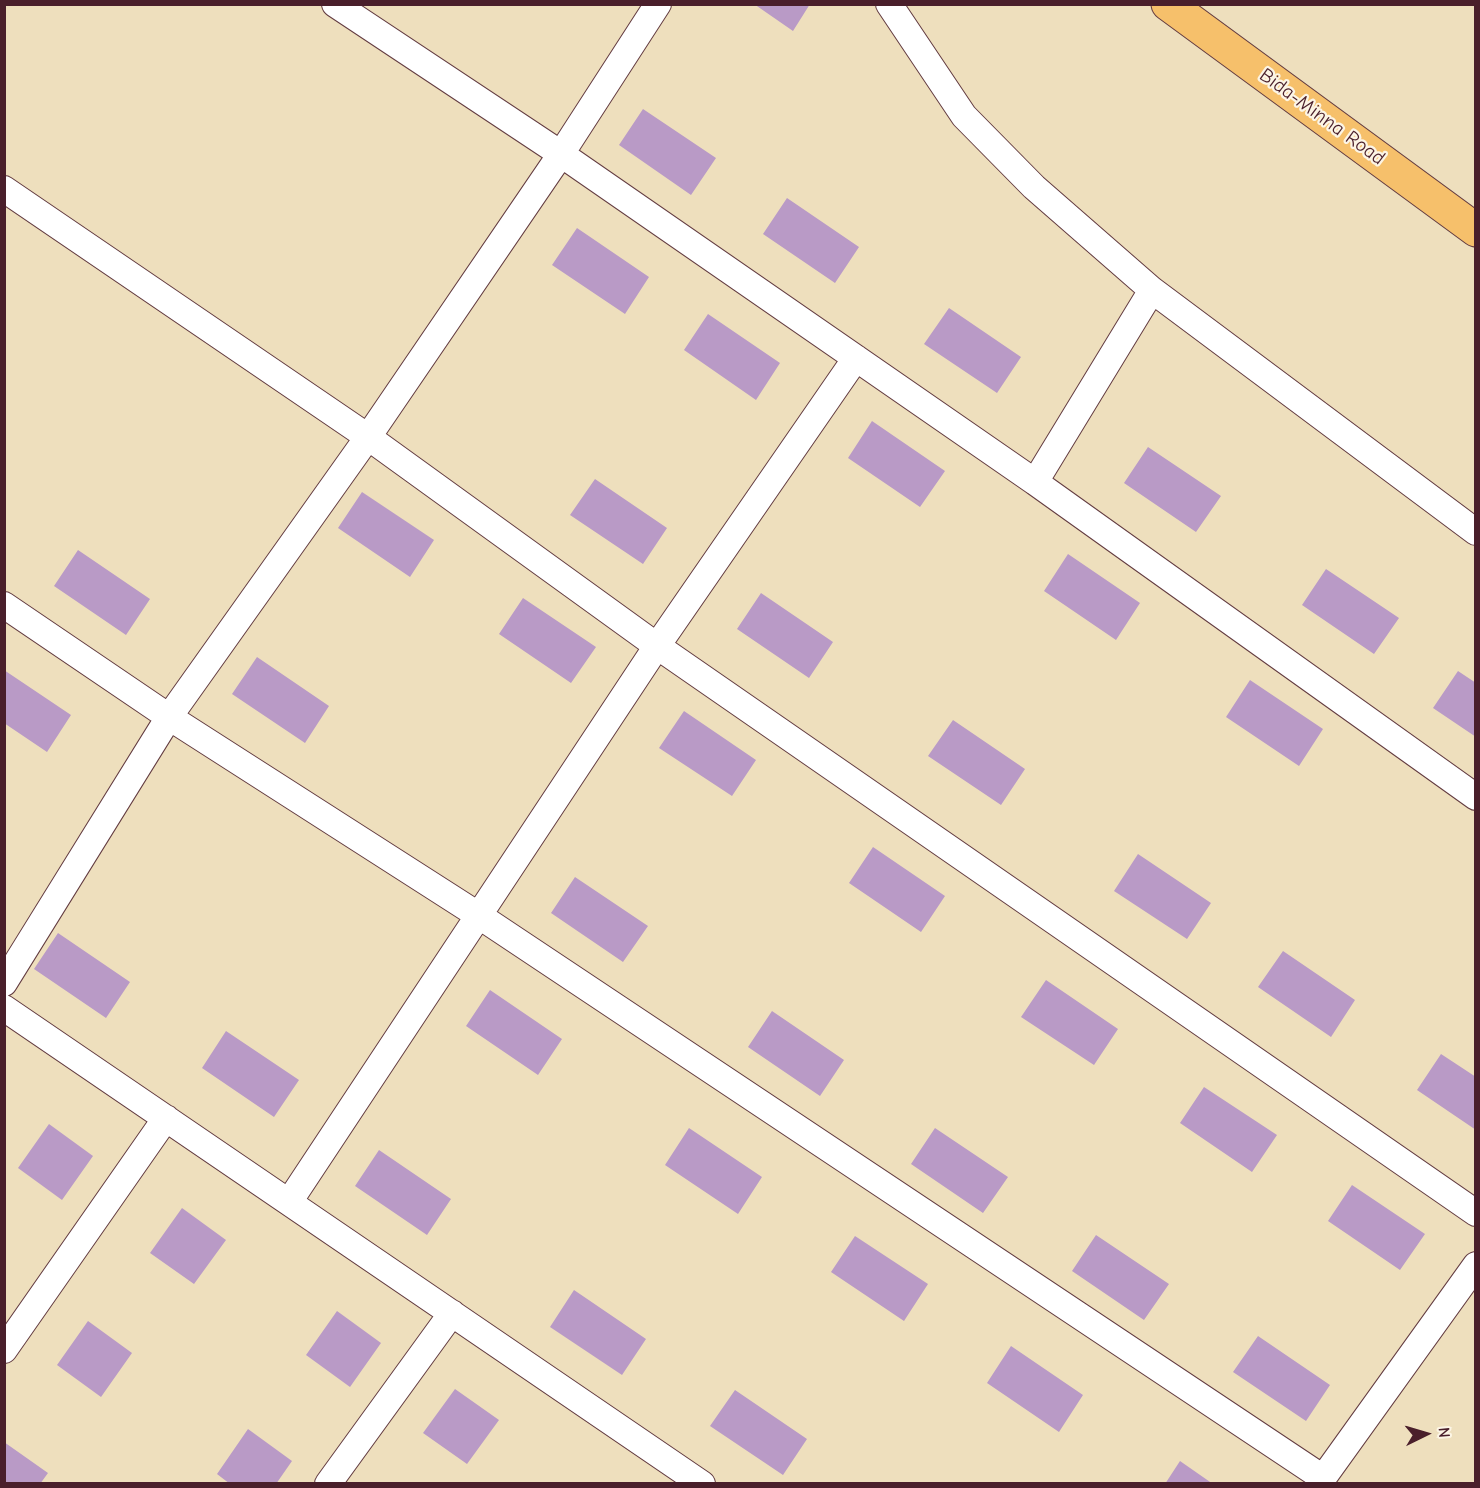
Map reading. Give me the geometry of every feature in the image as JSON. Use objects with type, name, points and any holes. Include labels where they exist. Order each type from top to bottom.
[{"type":"main road","name":"Bida-Minna Road","points":[[1168,4],[1476,230]]},
{"type":"street","points":[[334,4],[561,154],[1035,482],[1476,797]]},
{"type":"street","points":[[4,983],[169,717],[368,437],[561,154],[658,4]]},
{"type":"street","points":[[889,4],[964,116],[1034,187],[1152,290],[1476,532]]},
{"type":"street","points":[[4,189],[368,437],[657,646],[1476,1213]]},
{"type":"street","points":[[1035,482],[1152,290]]},
{"type":"street","points":[[289,1202],[657,646],[856,358]]},
{"type":"street","points":[[4,605],[169,717],[478,915],[1321,1481],[1476,1264]]},
{"type":"street","points":[[4,1008],[702,1484]]},
{"type":"street","points":[[4,1350],[166,1118]]},
{"type":"street","points":[[328,1484],[452,1313]]},
{"type":"building","points":[[754,4],[810,4],[793,31]]},
{"type":"building","points":[[643,109],[716,158],[691,195],[619,145]]},
{"type":"building","points":[[787,198],[859,247],[835,283],[763,234]]},
{"type":"building","points":[[577,228],[649,277],[625,314],[552,265]]},
{"type":"building","points":[[949,308],[1021,357],[997,393],[924,344]]},
{"type":"building","points":[[708,314],[780,363],[756,400],[684,350]]},
{"type":"building","points":[[872,421],[945,471],[920,507],[848,458]]},
{"type":"building","points":[[1148,447],[1221,496],[1196,532],[1124,483]]},
{"type":"building","points":[[595,479],[667,528],[643,564],[570,515]]},
{"type":"building","points":[[362,492],[434,540],[410,577],[338,528]]},
{"type":"building","points":[[78,550],[150,599],[126,635],[54,586]]},
{"type":"building","points":[[1068,554],[1140,603],[1116,640],[1044,591]]},
{"type":"building","points":[[1326,569],[1399,618],[1374,654],[1302,605]]},
{"type":"building","points":[[761,593],[833,642],[809,678],[737,629]]},
{"type":"building","points":[[523,598],[596,647],[571,683],[499,634]]},
{"type":"building","points":[[257,657],[329,706],[305,743],[232,694]]},
{"type":"building","points":[[4,670],[71,715],[47,752],[4,723]]},
{"type":"building","points":[[1458,671],[1476,683],[1476,737],[1433,708]]},
{"type":"building","points":[[1250,680],[1323,729],[1299,766],[1226,717]]},
{"type":"building","points":[[684,711],[756,760],[732,796],[659,748]]},
{"type":"building","points":[[953,720],[1025,769],[1001,805],[928,756]]},
{"type":"building","points":[[873,847],[945,896],[921,932],[849,883]]},
{"type":"building","points":[[1138,854],[1211,903],[1187,939],[1114,891]]},
{"type":"building","points":[[575,877],[648,926],[623,962],[551,913]]},
{"type":"building","points":[[58,933],[130,982],[106,1018],[34,969]]},
{"type":"building","points":[[1283,951],[1355,1000],[1331,1037],[1258,987]]},
{"type":"building","points":[[1046,980],[1118,1029],[1094,1065],[1021,1017]]},
{"type":"building","points":[[490,990],[562,1039],[538,1075],[466,1026]]},
{"type":"building","points":[[772,1011],[844,1060],[820,1096],[748,1047]]},
{"type":"building","points":[[226,1031],[299,1080],[274,1117],[202,1068]]},
{"type":"building","points":[[1441,1054],[1476,1077],[1476,1130],[1417,1090]]},
{"type":"building","points":[[1204,1087],[1277,1135],[1252,1172],[1180,1123]]},
{"type":"building","points":[[49,1124],[93,1156],[62,1200],[18,1168]]},
{"type":"building","points":[[689,1128],[762,1177],[738,1214],[665,1165]]},
{"type":"building","points":[[935,1128],[1008,1177],[983,1213],[911,1164]]},
{"type":"building","points":[[379,1150],[451,1199],[427,1235],[355,1186]]},
{"type":"building","points":[[1352,1185],[1425,1234],[1400,1270],[1328,1221]]},
{"type":"building","points":[[182,1208],[226,1240],[194,1284],[150,1253]]},
{"type":"building","points":[[1096,1235],[1169,1284],[1144,1320],[1072,1271]]},
{"type":"building","points":[[855,1236],[928,1284],[904,1321],[831,1272]]},
{"type":"building","points":[[574,1290],[646,1339],[622,1375],[550,1327]]},
{"type":"building","points":[[337,1311],[381,1343],[350,1387],[306,1355]]},
{"type":"building","points":[[88,1321],[132,1353],[101,1397],[57,1365]]},
{"type":"building","points":[[1258,1336],[1330,1385],[1306,1421],[1233,1372]]},
{"type":"building","points":[[1011,1346],[1083,1395],[1059,1432],[987,1383]]},
{"type":"building","points":[[455,1389],[499,1420],[467,1464],[423,1433]]},
{"type":"building","points":[[735,1390],[807,1439],[783,1475],[710,1426]]},
{"type":"building","points":[[248,1429],[292,1461],[276,1484],[230,1484],[217,1474]]},
{"type":"building","points":[[4,1442],[48,1473],[40,1484],[4,1484]]},
{"type":"building","points":[[1180,1461],[1213,1484],[1165,1484]]}]
